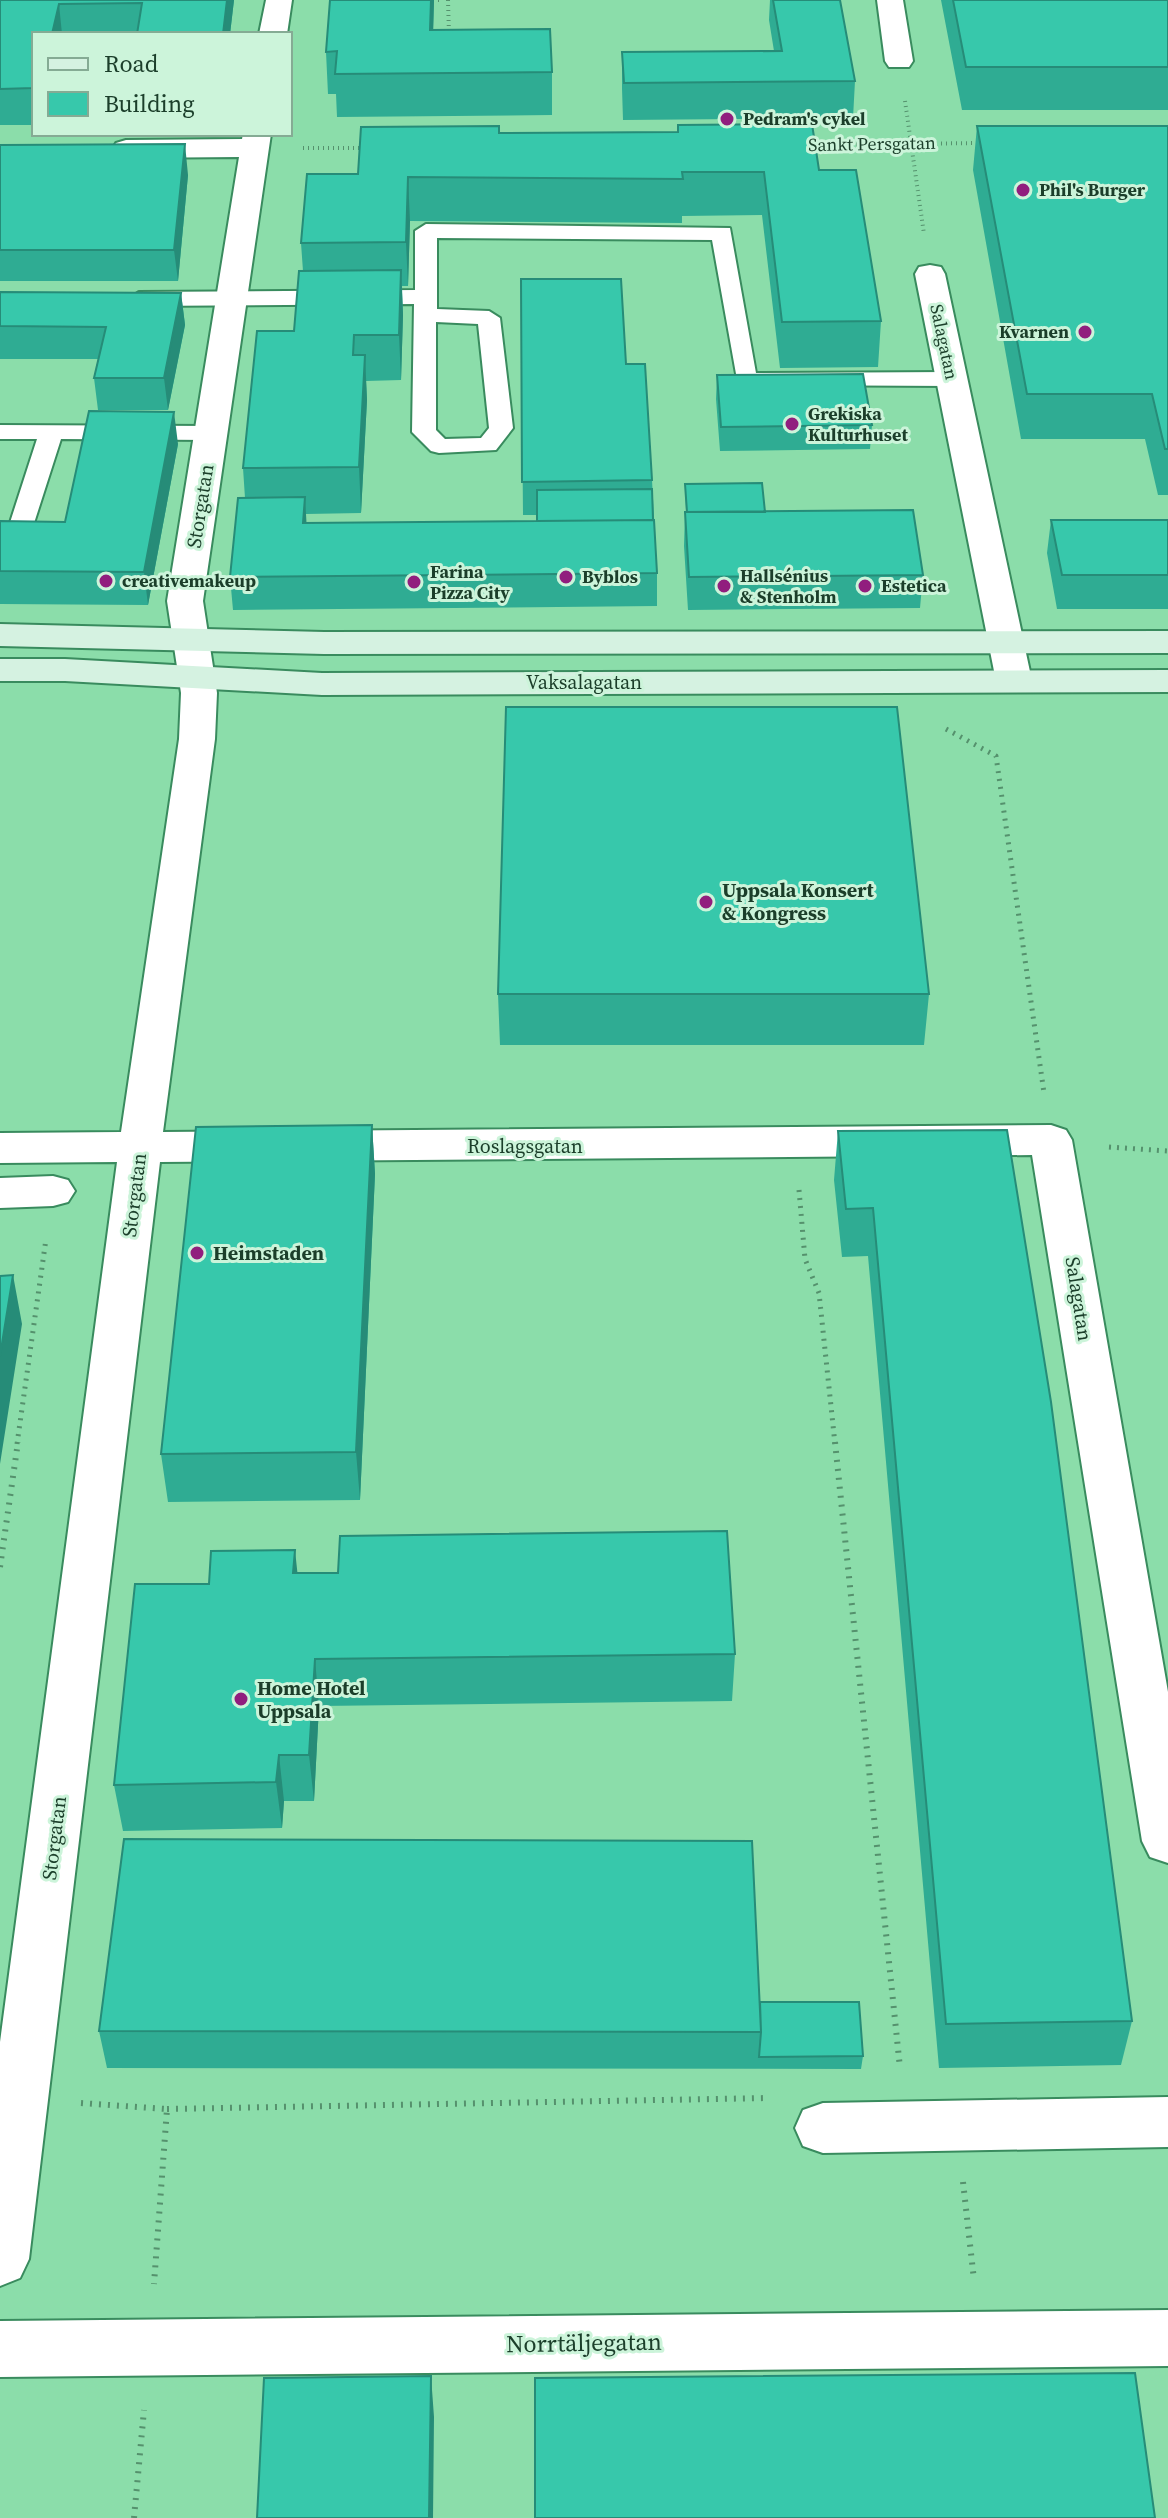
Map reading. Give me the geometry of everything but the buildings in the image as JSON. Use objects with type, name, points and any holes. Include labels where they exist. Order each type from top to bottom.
[{"type":"main road","name":"Vaksalagatan","points":[[0,635],[324,643],[1168,642]]},
{"type":"main road","name":"Vaksalagatan","points":[[0,670],[322,684],[1168,681]]},
{"type":"street","points":[[273,32],[279,0]]},
{"type":"street","points":[[890,0],[899,61]]},
{"type":"street","points":[[94,149],[256,141]]},
{"type":"street","name":"Storgatan","points":[[0,2259],[140,1147],[197,739],[199,693],[185,601],[256,141]]},
{"type":"street","name":"Salagatan","points":[[930,274],[1014,681]]},
{"type":"street","name":"Salagatan","points":[[1051,1140],[1168,1841]]},
{"type":"street","name":"Roslagsgatan","points":[[0,1148],[796,1145],[1051,1140]]},
{"type":"street","points":[[0,1193],[53,1191]]},
{"type":"street","points":[[823,2128],[1168,2122]]},
{"type":"street","name":"Norrtäljegatan","points":[[0,2349],[1168,2338]]},
{"type":"lane","points":[[119,299],[232,298],[426,306],[489,318],[501,428],[488,445],[439,446],[424,432],[426,306],[426,231],[722,233],[746,380],[951,379]]},
{"type":"lane","points":[[0,432],[211,433]]},
{"type":"lane","points":[[0,545],[15,545],[51,433]]},
{"type":"path","points":[[424,0],[440,0]]},
{"type":"path","points":[[448,0],[449,44]]},
{"type":"path","points":[[899,61],[930,274]]},
{"type":"path","points":[[256,141],[378,148]]},
{"type":"path","name":"Sankt Persgatan","points":[[801,145],[984,143]]},
{"type":"path","points":[[996,756],[1051,1140]]},
{"type":"path","points":[[796,1145],[805,1259],[819,1293],[932,2126],[981,2339]]},
{"type":"path","points":[[0,1567],[53,1191]]},
{"type":"path","points":[[20,2099],[167,2109],[768,2097],[823,2128]]},
{"type":"path","points":[[134,2518],[167,2109]]},
{"type":"place","name":"Pedram's cykel","points":[[727,119]]},
{"type":"place","name":"Phil's Burger","points":[[1023,190]]},
{"type":"place","name":"Kvarnen","points":[[1085,332]]},
{"type":"place","name":"Grekiska Kulturhuset","points":[[792,424]]},
{"type":"place","name":"Byblos","points":[[566,577]]},
{"type":"place","name":"creativemakeup","points":[[106,581]]},
{"type":"place","name":"Farina Pizza City","points":[[414,582]]},
{"type":"place","name":"Hallsénius & Stenholm","points":[[724,586]]},
{"type":"place","name":"Estetica","points":[[865,586]]},
{"type":"place","name":"Uppsala Konsert & Kongress","points":[[706,902]]},
{"type":"place","name":"Heimstaden","points":[[197,1253]]},
{"type":"place","name":"Home Hotel Uppsala","points":[[241,1699]]}]
